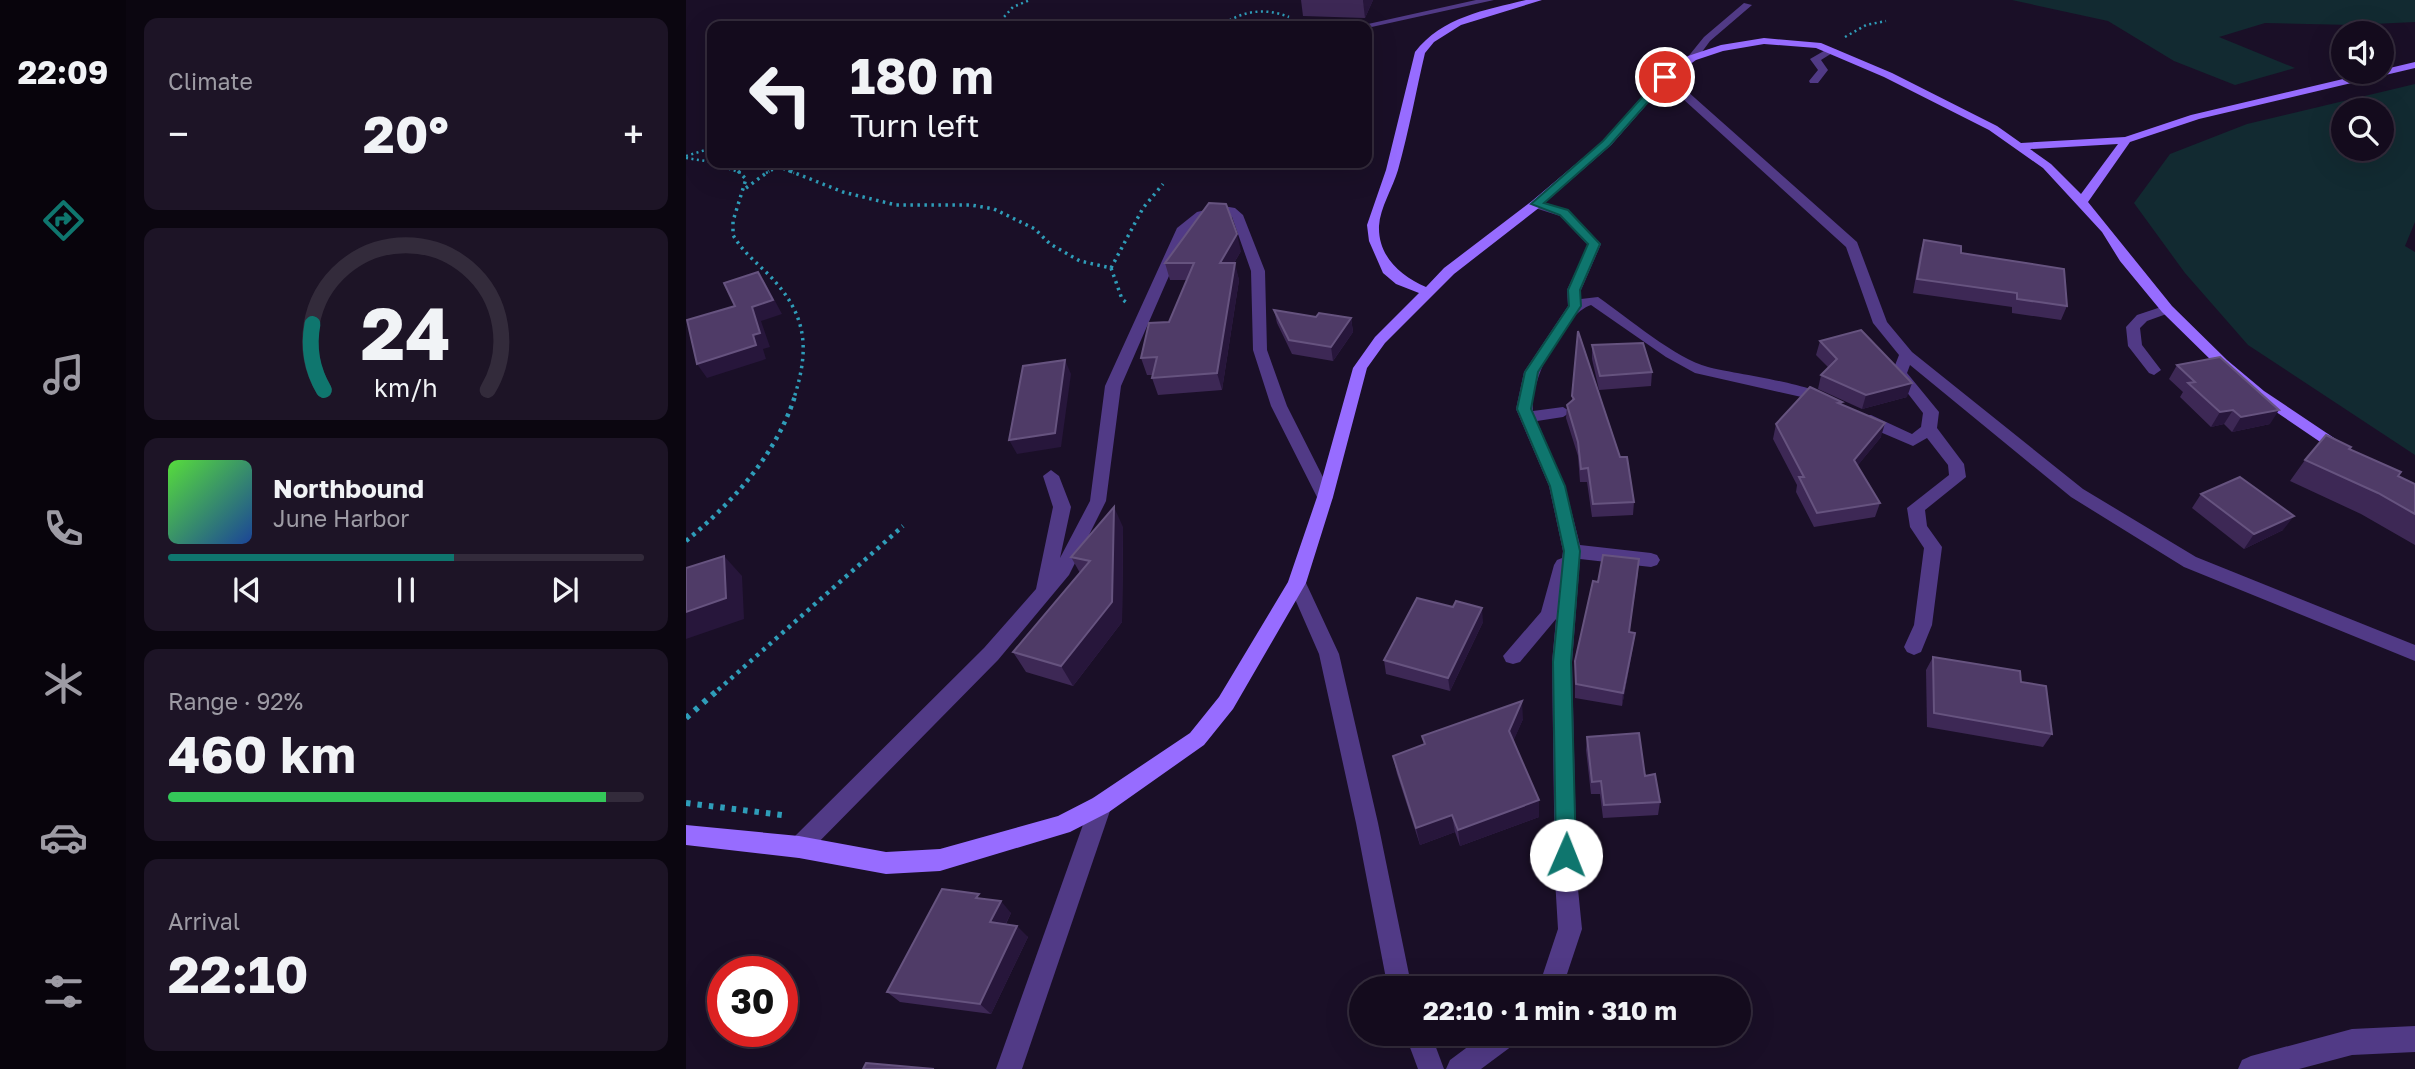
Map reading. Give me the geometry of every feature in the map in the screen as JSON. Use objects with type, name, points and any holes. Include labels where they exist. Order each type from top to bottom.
[{"type":"street","points":[[1372,24],[1489,0]]},
{"type":"street","points":[[1427,292],[1401,281],[1388,270],[1375,241],[1373,225],[1392,170],[1420,52],[1425,44],[1479,15],[1537,0]]},
{"type":"street","points":[[1692,58],[1707,39],[1747,5]]},
{"type":"street","points":[[686,835],[799,847],[886,863],[940,860],[1062,825],[1101,805],[1197,739],[1226,703],[1297,583],[1325,497],[1360,368],[1380,340],[1449,271],[1536,204],[1607,143],[1665,77],[1692,58],[1721,48],[1754,42],[1783,41],[1818,45],[1971,115],[2022,146],[2047,166],[2082,202],[2107,230],[2125,258],[2167,309],[2222,363],[2259,394],[2356,457]]},
{"type":"street","points":[[1814,81],[1823,70],[1815,59],[1832,50]]},
{"type":"street","points":[[2394,69],[2415,65]]},
{"type":"street","points":[[1665,77],[1852,245],[1880,323],[1907,355],[2077,493],[2190,562],[2415,653]]},
{"type":"street","points":[[2022,146],[2126,140],[2195,117],[2331,84]]},
{"type":"street","points":[[2082,202],[2126,140]]},
{"type":"street","points":[[1536,204],[1564,213],[1595,244],[1574,290],[1575,306],[1531,372],[1524,409],[1557,486],[1571,545],[1562,662],[1566,878],[1570,929],[1554,976]]},
{"type":"street","points":[[799,847],[991,654],[1063,570],[1098,501],[1112,386],[1183,228],[1195,217],[1223,210],[1237,215],[1258,271],[1260,349],[1279,406],[1325,497]]},
{"type":"street","points":[[1575,306],[1594,300],[1671,354],[1700,370],[1810,394],[1913,441],[1929,429]]},
{"type":"street","points":[[2154,370],[2135,346],[2133,327],[2142,318],[2167,309]]},
{"type":"street","points":[[1907,355],[1899,373],[1931,412],[1929,429],[1956,464],[1958,477],[1916,508],[1919,527],[1933,547],[1923,625],[1914,647]]},
{"type":"street","points":[[1528,418],[1563,412]]},
{"type":"street","points":[[1044,591],[1062,507],[1051,476]]},
{"type":"street","points":[[1571,545],[1651,559]]},
{"type":"street","points":[[1513,656],[1549,615],[1571,545]]},
{"type":"street","points":[[1297,583],[1329,654],[1397,976]]},
{"type":"street","points":[[1009,1069],[1101,805]]},
{"type":"street","points":[[2251,1069],[2353,1042],[2415,1039]]},
{"type":"street","points":[[1422,1046],[1431,1069]]},
{"type":"street","points":[[1459,1069],[1491,1046]]},
{"type":"path","points":[[1006,21],[1004,18],[1007,12],[1030,0]]},
{"type":"path","points":[[1230,21],[1260,10],[1275,10],[1289,17]]},
{"type":"path","points":[[1818,45],[1839,40],[1867,25],[1886,21]]},
{"type":"path","points":[[686,157],[707,150]]},
{"type":"path","points":[[686,157],[707,162]]},
{"type":"path","points":[[686,541],[726,505],[755,470],[785,422],[802,377],[804,336],[791,302],[777,283],[734,238],[732,220],[745,189],[746,179],[740,173],[726,168]]},
{"type":"path","points":[[745,189],[776,168]]},
{"type":"path","points":[[781,168],[843,192],[896,205],[971,205],[994,209],[1035,229],[1051,244],[1080,261],[1111,268]]},
{"type":"path","points":[[1143,316],[1122,299],[1111,268],[1143,208],[1163,184]]},
{"type":"path","points":[[686,718],[903,526]]},
{"type":"path","points":[[686,803],[824,820]]},
{"type":"shaded area","points":[[2012,0],[2415,0],[2415,22],[2265,23],[2219,37],[2295,68],[2235,85],[2174,61],[2108,21]]},
{"type":"shaded area","points":[[2415,84],[2415,222],[2405,246],[2415,252],[2415,455],[2248,345],[2185,273],[2134,203],[2170,154],[2247,124],[2331,104],[2331,161],[2394,161],[2394,98],[2356,98]]},
{"type":"building","points":[[1209,203],[1226,204],[1237,234],[1220,263],[1235,263],[1217,373],[1152,378],[1157,357],[1141,358],[1149,323],[1169,322],[1194,263],[1165,263]]},
{"type":"building","points":[[1924,240],[1961,246],[1961,253],[2064,269],[2067,306],[2017,299],[2017,293],[1917,279]]},
{"type":"building","points":[[758,272],[773,300],[752,307],[760,333],[753,335],[756,345],[697,364],[687,320],[735,306],[724,283]]},
{"type":"building","points":[[1274,310],[1316,317],[1319,313],[1351,318],[1331,347],[1289,340]]},
{"type":"building","points":[[1861,330],[1912,383],[1866,395],[1821,375],[1837,359],[1820,341]]},
{"type":"building","points":[[1578,331],[1620,457],[1627,457],[1634,502],[1593,504],[1588,468],[1581,469],[1578,442],[1567,405],[1574,399],[1572,396]]},
{"type":"building","points":[[1643,343],[1652,372],[1600,376],[1592,345]]},
{"type":"building","points":[[2220,357],[2279,410],[2241,417],[2233,410],[2220,412],[2188,383],[2195,382],[2177,365]]},
{"type":"building","points":[[1065,360],[1055,433],[1009,440],[1023,366]]},
{"type":"building","points":[[1810,387],[1842,402],[1838,403],[1885,423],[1854,460],[1880,503],[1817,513],[1799,477],[1804,477],[1776,424]]},
{"type":"building","points":[[2326,435],[2351,447],[2349,449],[2401,472],[2398,476],[2415,484],[2415,514],[2378,493],[2305,460]]},
{"type":"building","points":[[2240,477],[2294,516],[2254,534],[2201,494]]},
{"type":"building","points":[[1114,507],[1112,602],[1061,666],[1013,652],[1090,561],[1071,557]]},
{"type":"building","points":[[1603,555],[1639,559],[1629,632],[1635,633],[1623,693],[1576,684],[1575,661],[1593,581],[1598,582]]},
{"type":"building","points":[[724,556],[726,598],[686,612],[686,568]]},
{"type":"building","points":[[1417,598],[1453,607],[1456,601],[1482,608],[1448,678],[1384,660]]},
{"type":"building","points":[[1933,657],[2020,671],[2021,682],[2046,686],[2052,734],[1934,713]]},
{"type":"building","points":[[1522,701],[1509,731],[1539,800],[1458,830],[1452,815],[1416,828],[1393,756],[1425,744],[1422,736]]},
{"type":"building","points":[[1639,733],[1645,776],[1655,774],[1660,802],[1604,805],[1601,781],[1592,782],[1587,737]]},
{"type":"building","points":[[942,889],[979,894],[976,898],[1001,901],[990,922],[1017,926],[980,1004],[887,992]]},
{"type":"building","points":[[866,1063],[934,1069],[863,1069]]},
{"type":"route","points":[[1566,855],[1562,662],[1572,551],[1557,486],[1524,409],[1531,372],[1575,306],[1574,290],[1578,277],[1591,257],[1595,244],[1584,230],[1564,213],[1536,204],[1607,143],[1665,77]]}]
